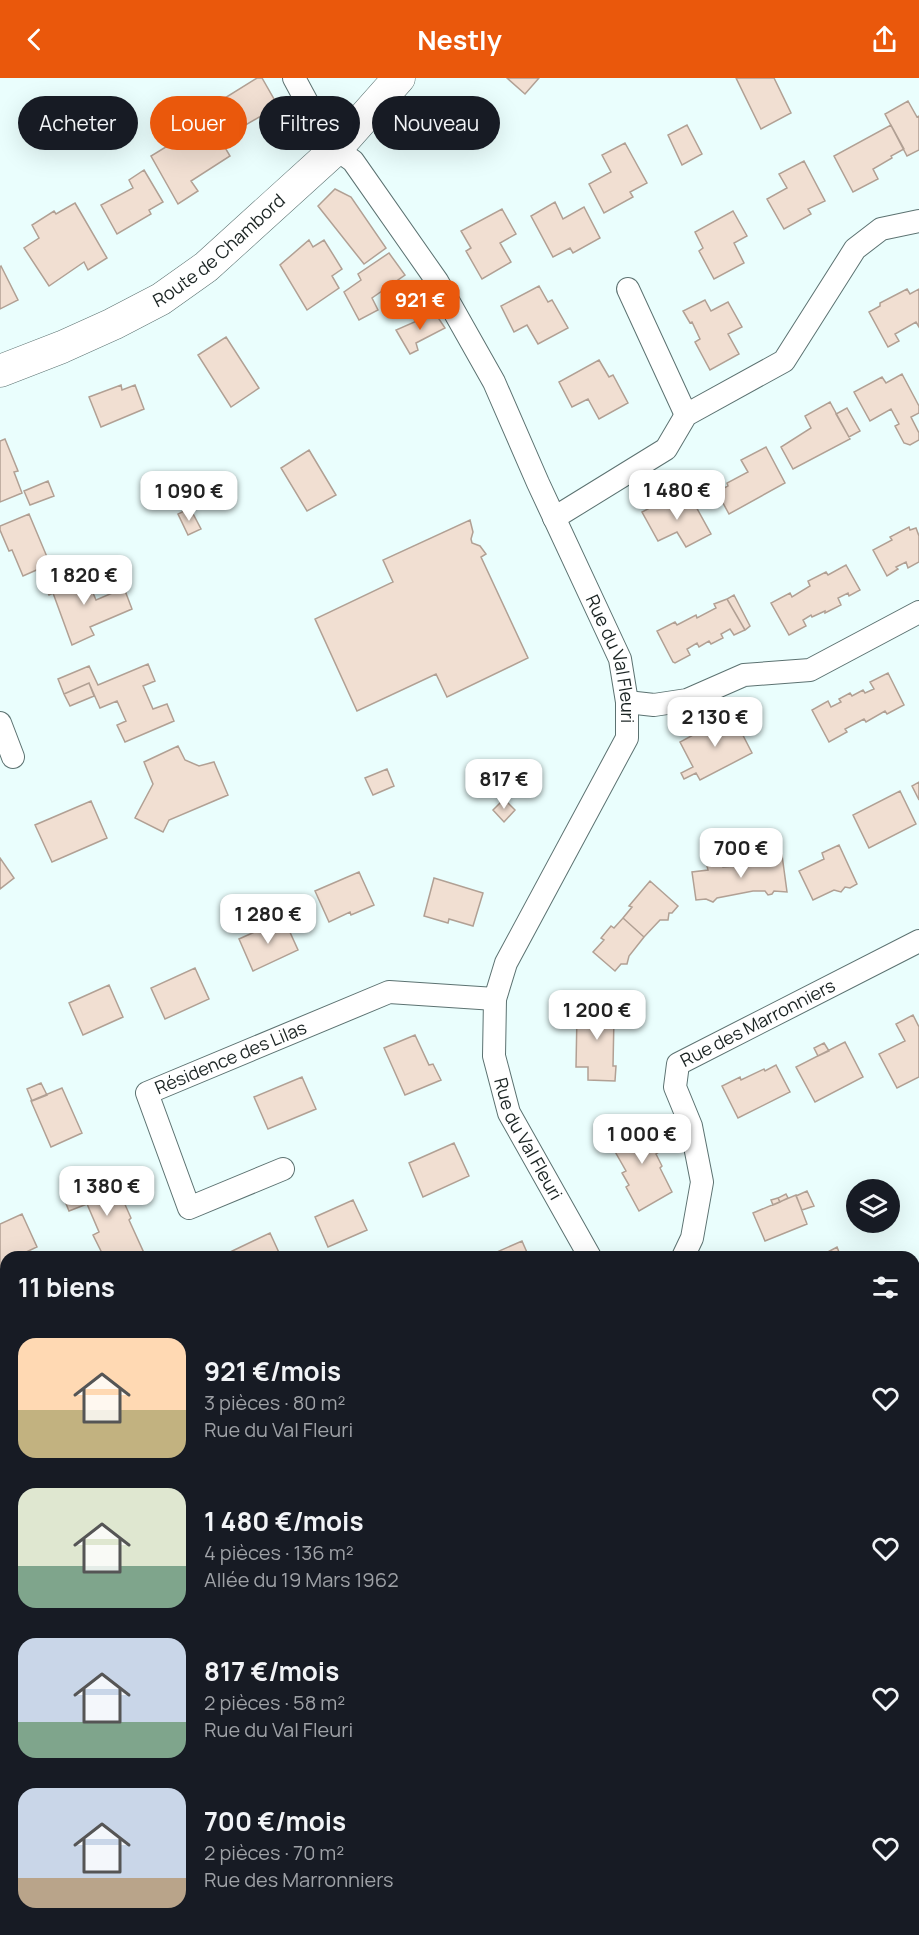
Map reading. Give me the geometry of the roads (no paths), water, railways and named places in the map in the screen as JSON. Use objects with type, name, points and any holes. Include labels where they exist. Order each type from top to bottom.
[{"type":"main road","name":"Route de Chambord","points":[[360,122],[399,78]]},
{"type":"main road","name":"Route de Chambord","points":[[0,371],[62,347],[161,299],[206,267],[335,150]]},
{"type":"street","name":"Rue du Val Fleuri","points":[[294,78],[304,96]]},
{"type":"street","name":"Rue du Val Fleuri","points":[[337,150],[353,161],[437,281],[494,382],[620,659],[627,702],[627,738],[506,963],[495,999],[494,1056],[509,1113],[587,1251]]},
{"type":"street","points":[[554,518],[666,449],[686,416],[784,361],[855,249],[881,229],[919,220]]},
{"type":"street","points":[[628,289],[686,416]]},
{"type":"street","points":[[627,702],[654,705],[687,700],[744,675],[810,670],[919,612]]},
{"type":"street","points":[[0,723],[13,757]]},
{"type":"street","name":"Rue des Marronniers","points":[[686,1251],[692,1238],[702,1182],[691,1126],[675,1087],[678,1064],[919,942]]},
{"type":"street","name":"Résidence des Lilas","points":[[283,1169],[189,1208],[147,1094],[389,992],[495,999]]}]
